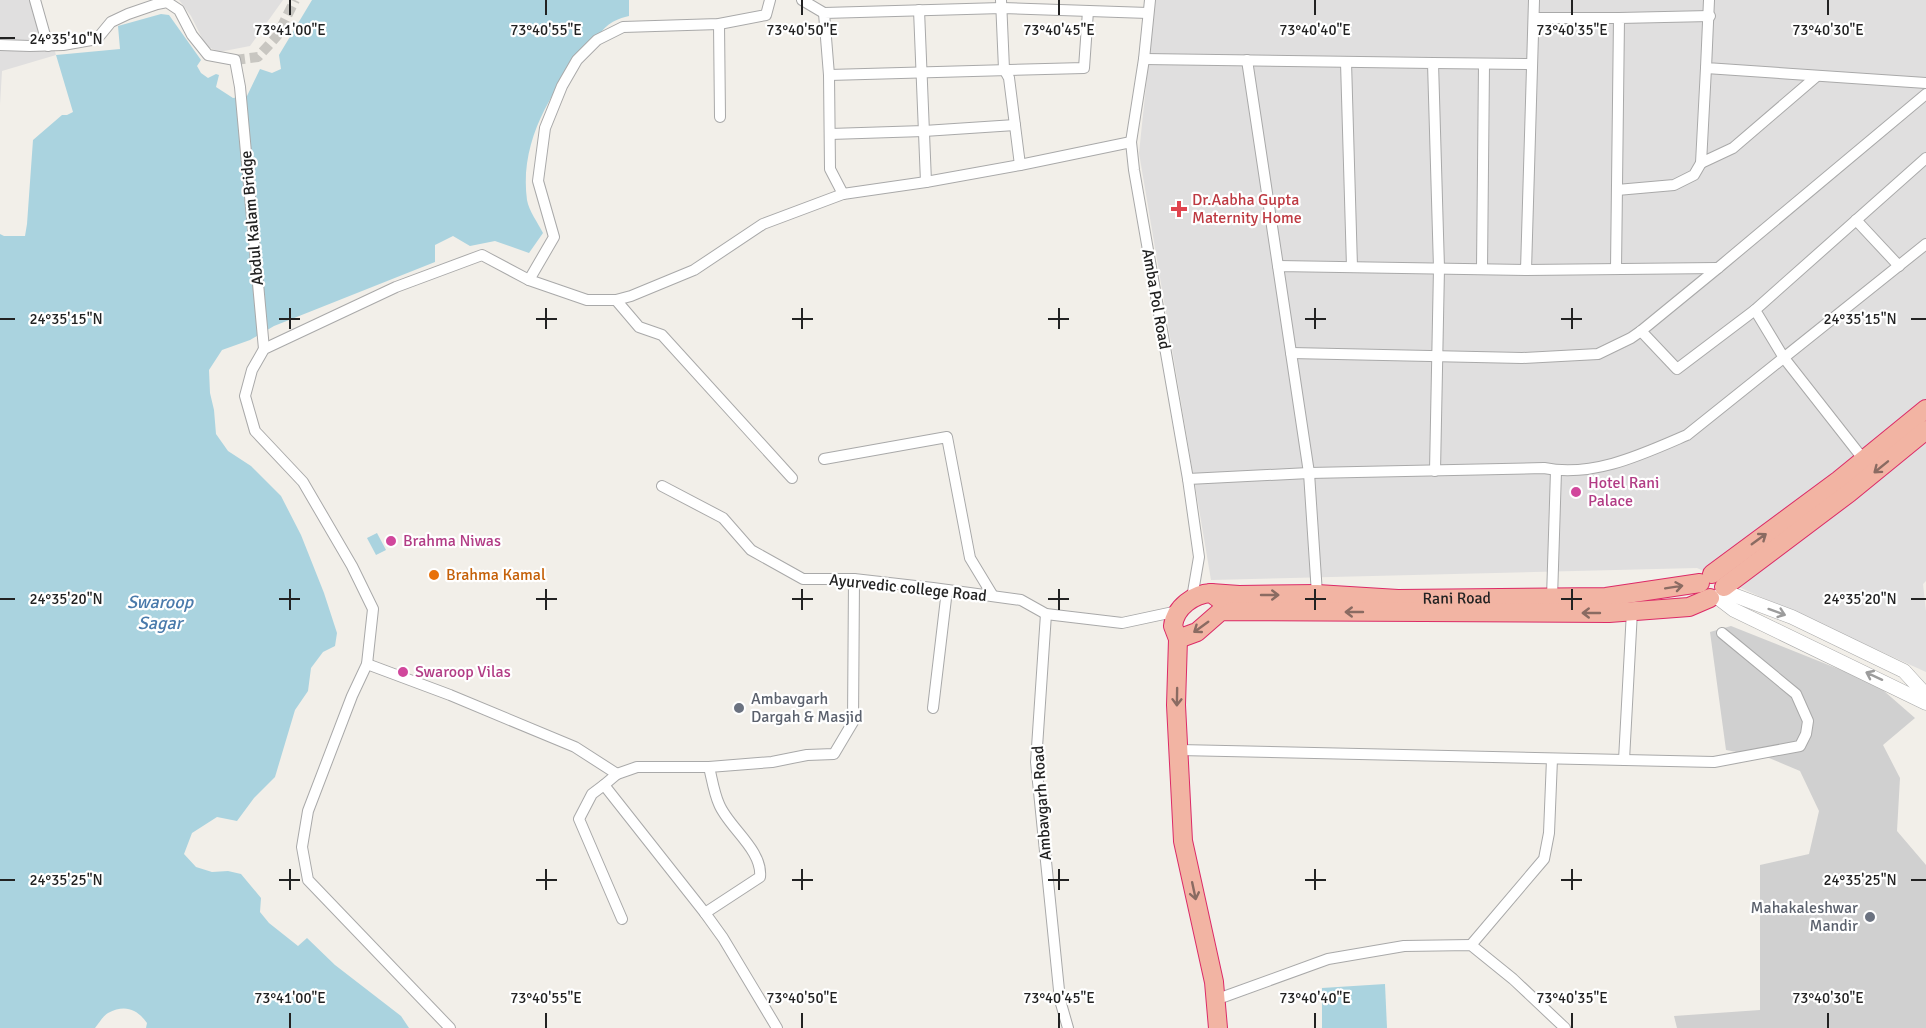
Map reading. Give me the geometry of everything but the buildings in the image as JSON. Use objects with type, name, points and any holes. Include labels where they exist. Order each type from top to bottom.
[{"type":"highway","name":"Rani Road","points":[[1192,598],[1211,593],[1317,594],[1398,599],[1606,597],[1714,588],[1830,487],[1926,409]]},
{"type":"highway","points":[[1178,639],[1197,632],[1221,611],[1609,613],[1689,607],[1849,493],[1926,430]]},
{"type":"highway","points":[[1211,593],[1221,600],[1221,611]]},
{"type":"highway","points":[[1192,598],[1178,611],[1173,626],[1178,639],[1176,705],[1183,841],[1214,982],[1218,1028]]},
{"type":"street","points":[[0,45],[48,45],[34,0]]},
{"type":"street","points":[[529,280],[554,237],[538,181],[545,129],[562,86],[577,60],[597,40],[623,27],[719,24],[766,15],[770,0]]},
{"type":"street","points":[[802,0],[824,13],[919,10],[1001,4],[1148,13]]},
{"type":"street","name":"Amba Pol Road","points":[[1150,0],[1144,59],[1131,142],[1188,478],[1199,557],[1192,598]]},
{"type":"street","points":[[1526,270],[1534,0]]},
{"type":"street","points":[[1617,190],[1674,185],[1694,175],[1701,163],[1709,0]]},
{"type":"street","name":"Abdul Kalam Bridge","points":[[48,45],[63,45],[97,39],[111,22],[128,14],[167,2],[179,10],[192,35],[208,55],[235,60],[240,87],[264,349]]},
{"type":"street","points":[[1001,4],[1004,69],[1009,78],[1020,165]]},
{"type":"street","points":[[919,10],[926,182]]},
{"type":"street","points":[[829,75],[1084,68],[1088,11]]},
{"type":"street","points":[[824,13],[829,75],[830,169],[843,194]]},
{"type":"street","points":[[1534,18],[1710,16]]},
{"type":"street","points":[[1616,269],[1619,18]]},
{"type":"street","points":[[719,24],[720,117]]},
{"type":"street","points":[[1144,59],[1532,64]]},
{"type":"street","points":[[1246,60],[1309,473],[1317,594]]},
{"type":"street","points":[[1346,62],[1352,267]]},
{"type":"street","points":[[1433,63],[1439,268],[1435,471]]},
{"type":"street","points":[[1482,269],[1484,64]]},
{"type":"street","points":[[1706,68],[1926,83]]},
{"type":"street","points":[[1701,163],[1733,148],[1817,76]]},
{"type":"street","points":[[1291,353],[1522,358],[1598,354],[1641,331],[1926,94]]},
{"type":"street","points":[[830,134],[1015,125]]},
{"type":"street","points":[[450,1028],[308,880],[302,847],[308,811],[352,696],[367,664],[373,609],[352,566],[303,482],[255,431],[245,396],[252,370],[264,349],[396,287],[482,255],[529,280],[587,300],[616,300],[694,270],[763,224],[843,194],[926,182],[1131,142]]},
{"type":"street","points":[[1641,331],[1677,369],[1755,310],[1926,158]]},
{"type":"street","points":[[1856,220],[1899,266]]},
{"type":"street","points":[[1188,478],[1544,468],[1556,471],[1590,468],[1641,455],[1687,435],[1926,244]]},
{"type":"street","points":[[1278,266],[1526,270],[1718,268]]},
{"type":"street","points":[[616,300],[639,327],[662,335],[792,478]]},
{"type":"street","points":[[1755,310],[1784,358],[1864,460]]},
{"type":"street","points":[[824,459],[947,437],[970,558],[993,596]]},
{"type":"street","points":[[1552,598],[1556,471]]},
{"type":"street","name":"Ayurvedic college Road","points":[[662,486],[723,518],[752,550],[803,579],[854,579],[993,596],[1021,600],[1046,614],[1122,624],[1178,611]]},
{"type":"street","points":[[622,920],[579,819],[592,794],[617,774],[637,767],[709,767],[772,762],[807,754],[834,754],[853,722],[854,579]]},
{"type":"street","points":[[1714,588],[1734,610],[1926,703]]},
{"type":"street","name":"Rani Road","points":[[1714,588],[1792,617],[1904,671],[1926,695]]},
{"type":"street","points":[[933,708],[947,590]]},
{"type":"street","points":[[1624,760],[1632,611]]},
{"type":"street","name":"Ambavgarh Road","points":[[1046,614],[1036,762],[1060,1000],[1068,1028]]},
{"type":"street","points":[[1179,750],[1714,762],[1800,746],[1806,734],[1808,721],[1796,694],[1722,633]]},
{"type":"street","points":[[367,664],[450,695],[575,747],[617,774]]},
{"type":"street","points":[[1471,945],[1544,859],[1549,833],[1552,759]]},
{"type":"street","points":[[705,913],[760,877],[761,868],[744,838],[719,806],[709,767]]},
{"type":"street","points":[[604,785],[723,938],[777,1028]]},
{"type":"street","points":[[1215,1000],[1328,959],[1404,946],[1471,945],[1513,979],[1565,1028]]},
{"type":"shaded area","points":[[0,0],[41,0],[56,55],[2,71],[0,105]]},
{"type":"shaded area","points":[[179,0],[283,0],[250,46],[219,52],[206,46],[191,16]]},
{"type":"shaded area","points":[[1155,0],[1926,0],[1926,581],[1923,584],[1926,611],[1926,672],[1697,568],[1211,580],[1139,153]]},
{"type":"shaded area","points":[[1731,626],[1876,684],[1915,718],[1883,745],[1900,778],[1897,831],[1926,865],[1926,1028],[1677,1028],[1674,1016],[1760,1010],[1760,865],[1809,854],[1819,811],[1800,771],[1769,758],[1726,750],[1710,632]]},
{"type":"water","name":"Swaroop Sagar","points":[[312,0],[629,0],[629,16],[611,23],[576,62],[551,97],[533,137],[526,178],[527,200],[543,233],[529,253],[495,241],[470,246],[453,236],[435,245],[435,262],[274,326],[250,340],[222,350],[209,370],[216,434],[228,451],[251,466],[281,496],[301,535],[337,633],[335,646],[323,652],[311,668],[308,691],[295,710],[275,777],[254,798],[237,821],[217,817],[192,833],[184,854],[196,867],[212,872],[228,871],[241,874],[261,898],[260,912],[269,923],[298,946],[307,938],[335,965],[401,1016],[409,1028],[146,1028],[147,1023],[135,1011],[120,1009],[108,1013],[95,1028],[0,1028],[0,234],[25,236],[33,140],[62,115],[73,112],[56,55],[120,49],[118,26],[161,14],[169,15],[201,60],[197,66],[201,73],[208,78],[219,75],[216,87],[233,98],[247,96],[260,69],[272,73],[281,69],[279,55]]},
{"type":"water","points":[[377,533],[386,550],[376,555],[367,538]]},
{"type":"water","points":[[1385,984],[1387,1028],[1322,1028],[1322,988]]},
{"type":"tunnel","points":[[235,60],[258,57],[277,36],[295,0]]},
{"type":"place","name":"Dr.Aabha Gupta Maternity Home","points":[[1179,209]]},
{"type":"place","name":"Hotel Rani Palace","points":[[1576,492]]},
{"type":"place","name":"Brahma Niwas","points":[[391,541]]},
{"type":"place","name":"Brahma Kamal","points":[[434,575]]},
{"type":"place","name":"Swaroop Vilas","points":[[403,672]]},
{"type":"place","name":"Ambavgarh Dargah & Masjid","points":[[739,708]]},
{"type":"place","name":"Mahakaleshwar Mandir","points":[[1870,917]]}]
